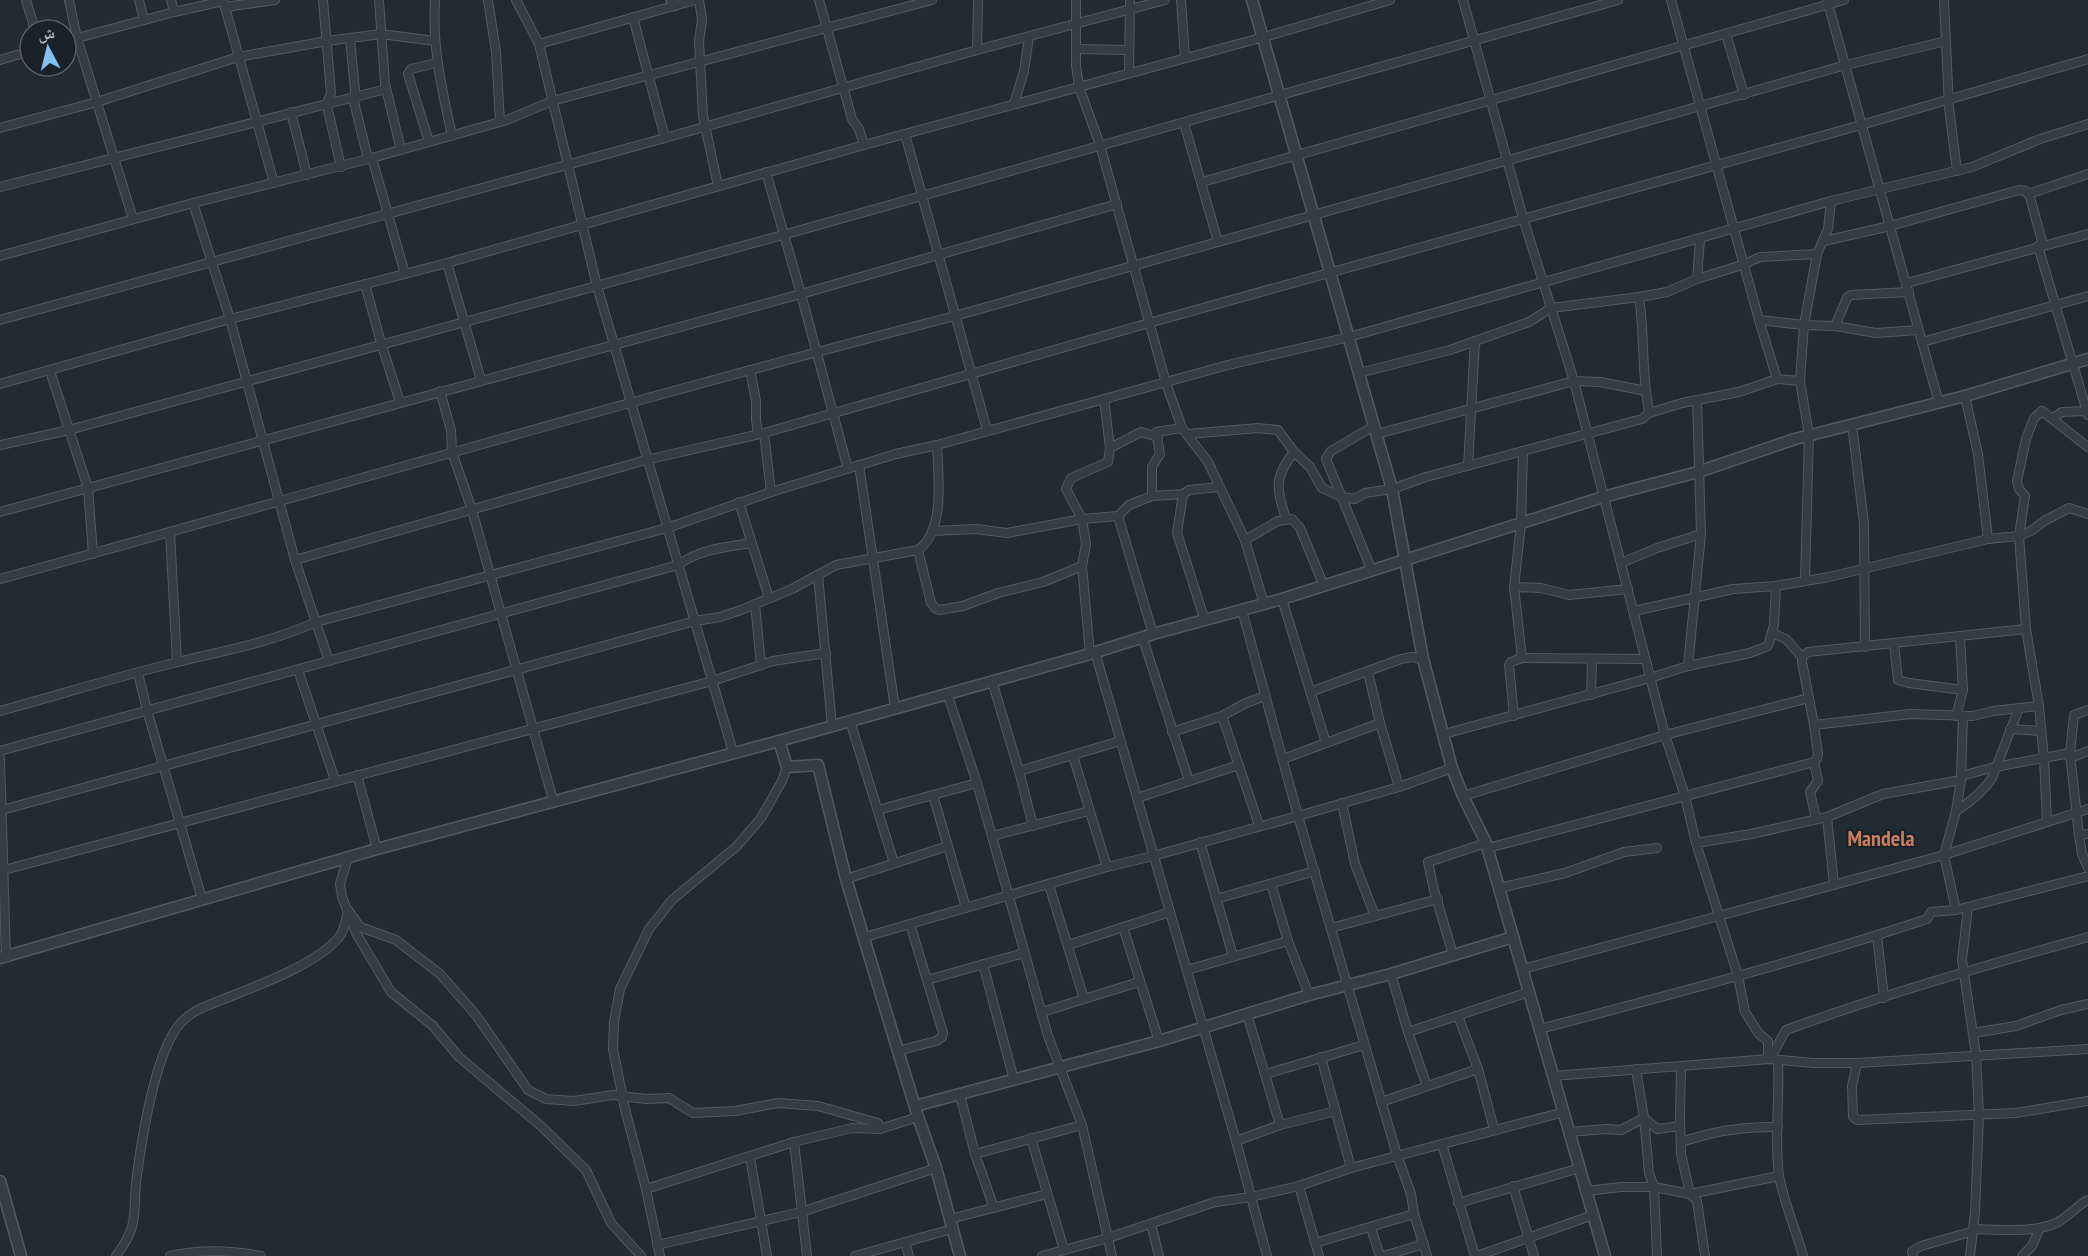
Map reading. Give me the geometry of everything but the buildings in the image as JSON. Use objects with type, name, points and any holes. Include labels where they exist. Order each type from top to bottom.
[{"type":"street","points":[[26,0],[31,18]]},
{"type":"street","points":[[69,0],[73,18]]},
{"type":"street","points":[[139,0],[144,20]]},
{"type":"street","points":[[171,0],[174,12]]},
{"type":"street","points":[[133,219],[78,38],[174,12],[224,3],[275,0]]},
{"type":"street","points":[[323,0],[332,93],[327,103],[341,167]]},
{"type":"street","points":[[379,0],[386,89],[401,150]]},
{"type":"street","points":[[435,0],[436,63],[452,136]]},
{"type":"street","points":[[488,0],[496,52],[500,122]]},
{"type":"street","points":[[516,0],[539,44],[613,344],[732,752]]},
{"type":"street","points":[[539,44],[673,3],[697,0],[702,19],[699,42],[704,127],[718,186]]},
{"type":"street","points":[[819,0],[852,119],[859,129],[864,145]]},
{"type":"street","points":[[0,256],[193,203],[341,167],[500,122],[552,101],[932,0]]},
{"type":"street","points":[[977,50],[978,0]]},
{"type":"street","points":[[1076,0],[1079,87],[1100,145],[1166,383],[1185,431],[1208,462],[1245,540],[1264,604]]},
{"type":"street","points":[[1129,73],[1130,0]]},
{"type":"street","points":[[0,320],[1165,0]]},
{"type":"street","points":[[1181,0],[1185,58]]},
{"type":"street","points":[[1252,0],[1392,489],[1423,659],[1452,768],[1487,846],[1605,1256]]},
{"type":"street","points":[[0,384],[230,319],[447,263],[766,172],[1264,37],[1390,0]]},
{"type":"street","points":[[1463,0],[1523,218],[1574,381],[1665,735],[1738,976],[1745,1012],[1759,1034],[1768,1041],[1780,1089],[1779,1176],[1803,1256]]},
{"type":"street","points":[[0,445],[69,430],[783,235],[1618,0]]},
{"type":"street","points":[[1671,0],[1733,229],[1778,379]]},
{"type":"street","points":[[1202,182],[1684,47],[1827,2],[1844,0]]},
{"type":"street","points":[[1944,0],[1957,171]]},
{"type":"street","points":[[1827,2],[1939,403]]},
{"type":"street","points":[[224,3],[274,183]]},
{"type":"street","points":[[633,17],[665,138]]},
{"type":"street","points":[[0,128],[97,102],[238,57],[381,34],[435,41]]},
{"type":"street","points":[[1726,34],[1744,95]]},
{"type":"street","points":[[1014,104],[1024,71],[1029,37]]},
{"type":"street","points":[[350,39],[355,90],[353,97],[405,274]]},
{"type":"street","points":[[0,579],[817,351],[955,316],[1846,65],[1946,41]]},
{"type":"street","points":[[1076,49],[1130,50]]},
{"type":"street","points":[[0,60],[18,55]]},
{"type":"street","points":[[295,560],[646,460],[761,433],[833,413],[1950,100],[2088,59]]},
{"type":"street","points":[[429,142],[408,74],[411,69],[436,63]]},
{"type":"street","points":[[0,187],[386,89]]},
{"type":"street","points":[[291,112],[307,174]]},
{"type":"street","points":[[1184,123],[1218,242]]},
{"type":"street","points":[[0,711],[177,662],[285,636],[316,622],[667,528],[739,502],[896,454],[937,445],[1228,365],[1349,337],[1832,201],[1972,167],[2057,133],[2088,124]]},
{"type":"street","points":[[904,134],[987,430]]},
{"type":"street","points":[[766,172],[848,469]]},
{"type":"street","points":[[2028,194],[2088,174]]},
{"type":"street","points":[[1824,241],[1890,226],[2015,190],[2023,190],[2028,194],[2055,306],[2087,413],[2062,412],[2053,418]]},
{"type":"street","points":[[1805,580],[1809,435],[1800,381],[1804,325],[1817,254],[1828,229],[1832,201]]},
{"type":"street","points":[[193,203],[230,319],[295,560],[328,661]]},
{"type":"street","points":[[0,512],[801,294],[1116,204]]},
{"type":"street","points":[[1907,283],[2088,234]]},
{"type":"street","points":[[1697,279],[1700,239]]},
{"type":"street","points":[[1359,373],[1425,358],[1530,322],[1551,308],[1667,292],[1760,257],[1817,254]]},
{"type":"street","points":[[447,263],[481,380]]},
{"type":"street","points":[[365,284],[400,402]]},
{"type":"street","points":[[1835,326],[1847,298],[1851,295],[1909,292]]},
{"type":"street","points":[[1922,342],[2088,296]]},
{"type":"street","points":[[1639,297],[1649,413]]},
{"type":"street","points":[[1759,320],[1835,326],[1876,333],[1918,330]]},
{"type":"street","points":[[1468,466],[1474,341]]},
{"type":"street","points":[[0,758],[4,870],[3,958],[348,857],[779,741],[1282,599],[1603,497],[1698,472],[1809,435],[1965,396],[2088,359]]},
{"type":"street","points":[[750,370],[756,402],[756,420],[761,433],[771,492]]},
{"type":"street","points":[[50,371],[88,488],[93,554]]},
{"type":"street","points":[[1152,496],[1152,467],[1160,454],[1156,432],[1159,431],[1276,429],[1294,452],[1310,467],[1322,488],[1342,497],[1355,499],[1365,493],[1392,489],[1642,419],[1649,413],[1682,403],[1739,392],[1778,379],[1800,381]]},
{"type":"street","points":[[1372,571],[1327,463],[1327,455],[1376,430],[1470,409],[1574,381],[1600,382],[1646,391]]},
{"type":"street","points":[[440,391],[451,430],[452,452],[472,510],[553,800]]},
{"type":"street","points":[[1965,396],[1978,454],[1988,539]]},
{"type":"street","points":[[1104,399],[1110,448],[1107,463],[1071,478],[1066,485],[1082,519],[1086,544],[1082,566],[1092,653],[1187,970],[1266,1256]]},
{"type":"street","points":[[1688,666],[1701,534],[1697,400]]},
{"type":"street","points":[[2047,822],[2039,705],[2026,629],[2019,536],[2025,496],[2019,489],[2017,481],[2026,439],[2034,418],[2042,411],[2088,447]]},
{"type":"street","points":[[1852,424],[1864,524],[1865,647]]},
{"type":"street","points":[[1110,448],[1141,432],[1158,437]]},
{"type":"street","points":[[2,810],[516,669],[695,621],[720,617],[792,589],[836,565],[918,549],[923,546],[932,531],[937,517],[937,445]]},
{"type":"street","points":[[1522,658],[1514,586],[1521,524],[1523,451]]},
{"type":"street","points":[[1286,519],[1278,492],[1278,482],[1284,464],[1294,452]]},
{"type":"street","points":[[859,465],[895,708]]},
{"type":"street","points":[[932,531],[976,529],[1007,533],[1082,519],[1118,516],[1130,505],[1152,496],[1183,494],[1189,490],[1220,487]]},
{"type":"street","points":[[1183,494],[1177,533],[1205,621]]},
{"type":"street","points":[[739,502],[769,598]]},
{"type":"street","points":[[1634,611],[1733,589],[1776,586],[1829,577],[1988,539],[2019,536],[2069,508],[2088,514]]},
{"type":"street","points":[[1118,516],[1172,732],[1189,781]]},
{"type":"street","points":[[1245,540],[1286,519],[1292,519],[1300,528],[1324,586]]},
{"type":"street","points":[[170,532],[177,662]]},
{"type":"street","points":[[1621,563],[1659,547],[1701,534]]},
{"type":"street","points":[[0,751],[678,565],[700,552],[752,543]]},
{"type":"street","points":[[918,549],[931,603],[939,610],[963,606],[998,593],[1043,582],[1082,566]]},
{"type":"street","points":[[818,575],[831,726]]},
{"type":"street","points":[[1514,586],[1541,588],[1569,595],[1628,589]]},
{"type":"street","points":[[1444,734],[1688,666],[1750,653],[1768,646],[1774,625],[1776,586]]},
{"type":"street","points":[[1282,599],[1326,743]]},
{"type":"street","points":[[755,604],[761,665]]},
{"type":"street","points":[[1242,610],[1298,816],[1396,1155],[1411,1194],[1414,1214],[1427,1256]]},
{"type":"street","points":[[1802,657],[1808,652],[2026,629]]},
{"type":"street","points":[[1453,955],[1428,862],[1814,762],[1818,758],[1802,657],[1786,639],[1772,633]]},
{"type":"street","points":[[1956,910],[1944,855],[1956,811],[1961,778],[1959,716],[1963,690],[1960,637]]},
{"type":"street","points":[[1894,644],[1898,680],[1963,690]]},
{"type":"street","points":[[4,870],[712,681],[761,665],[826,653]]},
{"type":"street","points":[[1310,692],[1401,659],[1412,657],[1423,659]]},
{"type":"street","points":[[1514,716],[1509,665],[1511,662],[1522,658],[1645,659]]},
{"type":"street","points":[[1591,694],[1592,659]]},
{"type":"street","points":[[298,670],[335,780]]},
{"type":"street","points":[[1368,672],[1399,787]]},
{"type":"street","points":[[138,673],[202,899]]},
{"type":"street","points":[[992,681],[1033,826]]},
{"type":"street","points":[[947,693],[977,783],[1024,953],[1059,1067],[1073,1097],[1082,1125],[1112,1256]]},
{"type":"street","points":[[1172,732],[1222,716],[1265,696]]},
{"type":"street","points":[[1463,796],[1665,735],[1809,698]]},
{"type":"street","points":[[1814,725],[1910,714],[1959,716],[2039,705]]},
{"type":"street","points":[[1956,811],[1969,803],[1986,787],[2019,708]]},
{"type":"street","points":[[2088,710],[2074,715],[2070,756],[2077,813],[2083,835],[2084,863],[2088,868]]},
{"type":"street","points":[[1222,716],[1258,825]]},
{"type":"street","points":[[850,721],[894,863]]},
{"type":"street","points":[[1283,759],[1380,723]]},
{"type":"street","points":[[2010,729],[2041,732]]},
{"type":"street","points":[[660,1256],[613,1049],[620,989],[649,929],[672,900],[737,846],[761,818],[782,781],[787,767],[779,741]]},
{"type":"street","points":[[1019,771],[1120,741]]},
{"type":"street","points":[[1696,843],[1751,834],[1827,817],[1883,794],[1961,778],[1995,767],[2088,752]]},
{"type":"street","points":[[1073,756],[1107,867]]},
{"type":"street","points":[[1814,762],[1818,781],[1810,792],[1816,818]]},
{"type":"street","points":[[787,767],[818,765],[846,879],[897,1051],[936,1168],[960,1256]]},
{"type":"street","points":[[1137,798],[1239,765]]},
{"type":"street","points":[[865,937],[1107,867],[1399,787],[1452,768]]},
{"type":"street","points":[[357,775],[377,849]]},
{"type":"street","points":[[878,810],[977,783]]},
{"type":"street","points":[[933,795],[966,908]]},
{"type":"street","points":[[1342,803],[1354,864],[1375,916]]},
{"type":"street","points":[[1522,969],[1944,855],[2088,809]]},
{"type":"street","points":[[992,836],[1089,811]]},
{"type":"street","points":[[1827,817],[1834,885]]},
{"type":"street","points":[[1200,842],[1233,956]]},
{"type":"street","points":[[846,879],[948,846]]},
{"type":"street","points":[[1499,888],[1565,873],[1624,852],[1657,848]]},
{"type":"street","points":[[348,857],[340,884],[342,897],[356,933],[391,992],[433,1026],[459,1057],[541,1126],[586,1170],[611,1223],[641,1256]]},
{"type":"street","points":[[1216,899],[1315,871]]},
{"type":"street","points":[[1540,1029],[1738,976],[1877,935],[1927,919],[1931,912],[1956,910],[2088,876]]},
{"type":"street","points":[[1271,884],[1288,941],[1309,995]]},
{"type":"street","points":[[1049,885],[1084,999]]},
{"type":"street","points":[[1331,928],[1438,899]]},
{"type":"street","points":[[1968,907],[1962,953],[1963,972],[1976,1055],[1979,1115],[1974,1230],[1970,1256]]},
{"type":"street","points":[[348,910],[360,927],[396,940],[440,974],[476,1015],[528,1090],[546,1099],[563,1102],[602,1095],[669,1098],[693,1113],[735,1112],[778,1103],[818,1106],[878,1123],[880,1128]]},
{"type":"street","points":[[116,1256],[130,1234],[135,1220],[137,1177],[154,1082],[166,1048],[177,1027],[191,1013],[273,977],[322,952],[340,936],[348,910]]},
{"type":"street","points":[[1068,945],[1170,912]]},
{"type":"street","points":[[897,1051],[936,1041],[943,1034],[909,924]]},
{"type":"street","points":[[1123,927],[1159,1041]]},
{"type":"street","points":[[1877,935],[1884,998]]},
{"type":"street","points":[[1772,1059],[1786,1030],[1963,972],[2088,936]]},
{"type":"street","points":[[646,1190],[794,1142],[852,1128],[880,1128],[960,1095],[1159,1041],[1309,995],[1391,974],[1513,937]]},
{"type":"street","points":[[1187,970],[1288,941]]},
{"type":"street","points":[[927,980],[1024,953]]},
{"type":"street","points":[[983,964],[1014,1080]]},
{"type":"street","points":[[1391,974],[1427,1086]]},
{"type":"street","points":[[1042,1012],[1139,982]]},
{"type":"street","points":[[1408,1032],[1529,992]]},
{"type":"street","points":[[1973,1033],[2016,1026],[2061,1010],[2088,1004]]},
{"type":"street","points":[[1247,1014],[1280,1125]]},
{"type":"street","points":[[1458,1016],[1478,1069],[1494,1129]]},
{"type":"street","points":[[1266,1074],[1365,1045]]},
{"type":"street","points":[[1553,1076],[1772,1059],[1813,1063],[1857,1063],[2088,1049]]},
{"type":"street","points":[[1321,1057],[1351,1168]]},
{"type":"street","points":[[1857,1063],[1852,1096],[1853,1117],[1857,1120],[2016,1113],[2088,1101]]},
{"type":"street","points":[[1681,1067],[1680,1126],[1683,1168],[1690,1194],[1697,1201],[1705,1256]]},
{"type":"street","points":[[1381,1102],[1478,1069]]},
{"type":"street","points":[[1636,1069],[1644,1118],[1649,1173],[1654,1187],[1657,1256]]},
{"type":"street","points":[[960,1095],[975,1154],[994,1208]]},
{"type":"street","points":[[1236,1141],[1280,1125],[1336,1111]]},
{"type":"street","points":[[1042,1256],[1108,1238],[1215,1202],[1251,1197],[1299,1186],[1396,1155],[1564,1112]]},
{"type":"street","points":[[1644,1118],[1657,1129],[1680,1126]]},
{"type":"street","points":[[1569,1132],[1621,1130],[1644,1118]]},
{"type":"street","points":[[975,1154],[1082,1125]]},
{"type":"street","points":[[1681,1142],[1736,1127],[1778,1127]]},
{"type":"street","points":[[1031,1138],[1064,1250]]},
{"type":"street","points":[[794,1142],[807,1256]]},
{"type":"street","points":[[1442,1144],[1458,1203],[1476,1256],[1593,1215]]},
{"type":"street","points":[[750,1157],[767,1256]]},
{"type":"street","points":[[657,1245],[801,1212],[936,1168]]},
{"type":"street","points":[[1458,1203],[1580,1168]]},
{"type":"street","points":[[1586,1191],[1621,1187],[1654,1187],[1690,1194],[1779,1176]]},
{"type":"street","points":[[0,1181],[2,1199],[21,1256]]},
{"type":"street","points":[[1299,1186],[1319,1256]]},
{"type":"street","points":[[1513,1186],[1534,1256]]},
{"type":"street","points":[[855,1256],[905,1242],[994,1208],[1047,1194]]},
{"type":"street","points":[[1913,1256],[1913,1250],[1921,1246],[1974,1230],[2040,1228],[2056,1223],[2088,1200]]},
{"type":"street","points":[[1315,1243],[1414,1214]]},
{"type":"street","points":[[1151,1224],[1160,1256]]},
{"type":"street","points":[[1371,1228],[1381,1256],[1424,1244]]},
{"type":"street","points":[[2022,1256],[2032,1246],[2040,1228]]},
{"type":"street","points":[[905,1242],[909,1256]]},
{"type":"street","points":[[170,1256],[210,1251],[233,1251],[261,1256]]},
{"type":"district","name":"Mandela","points":[[1881,838]]}]
